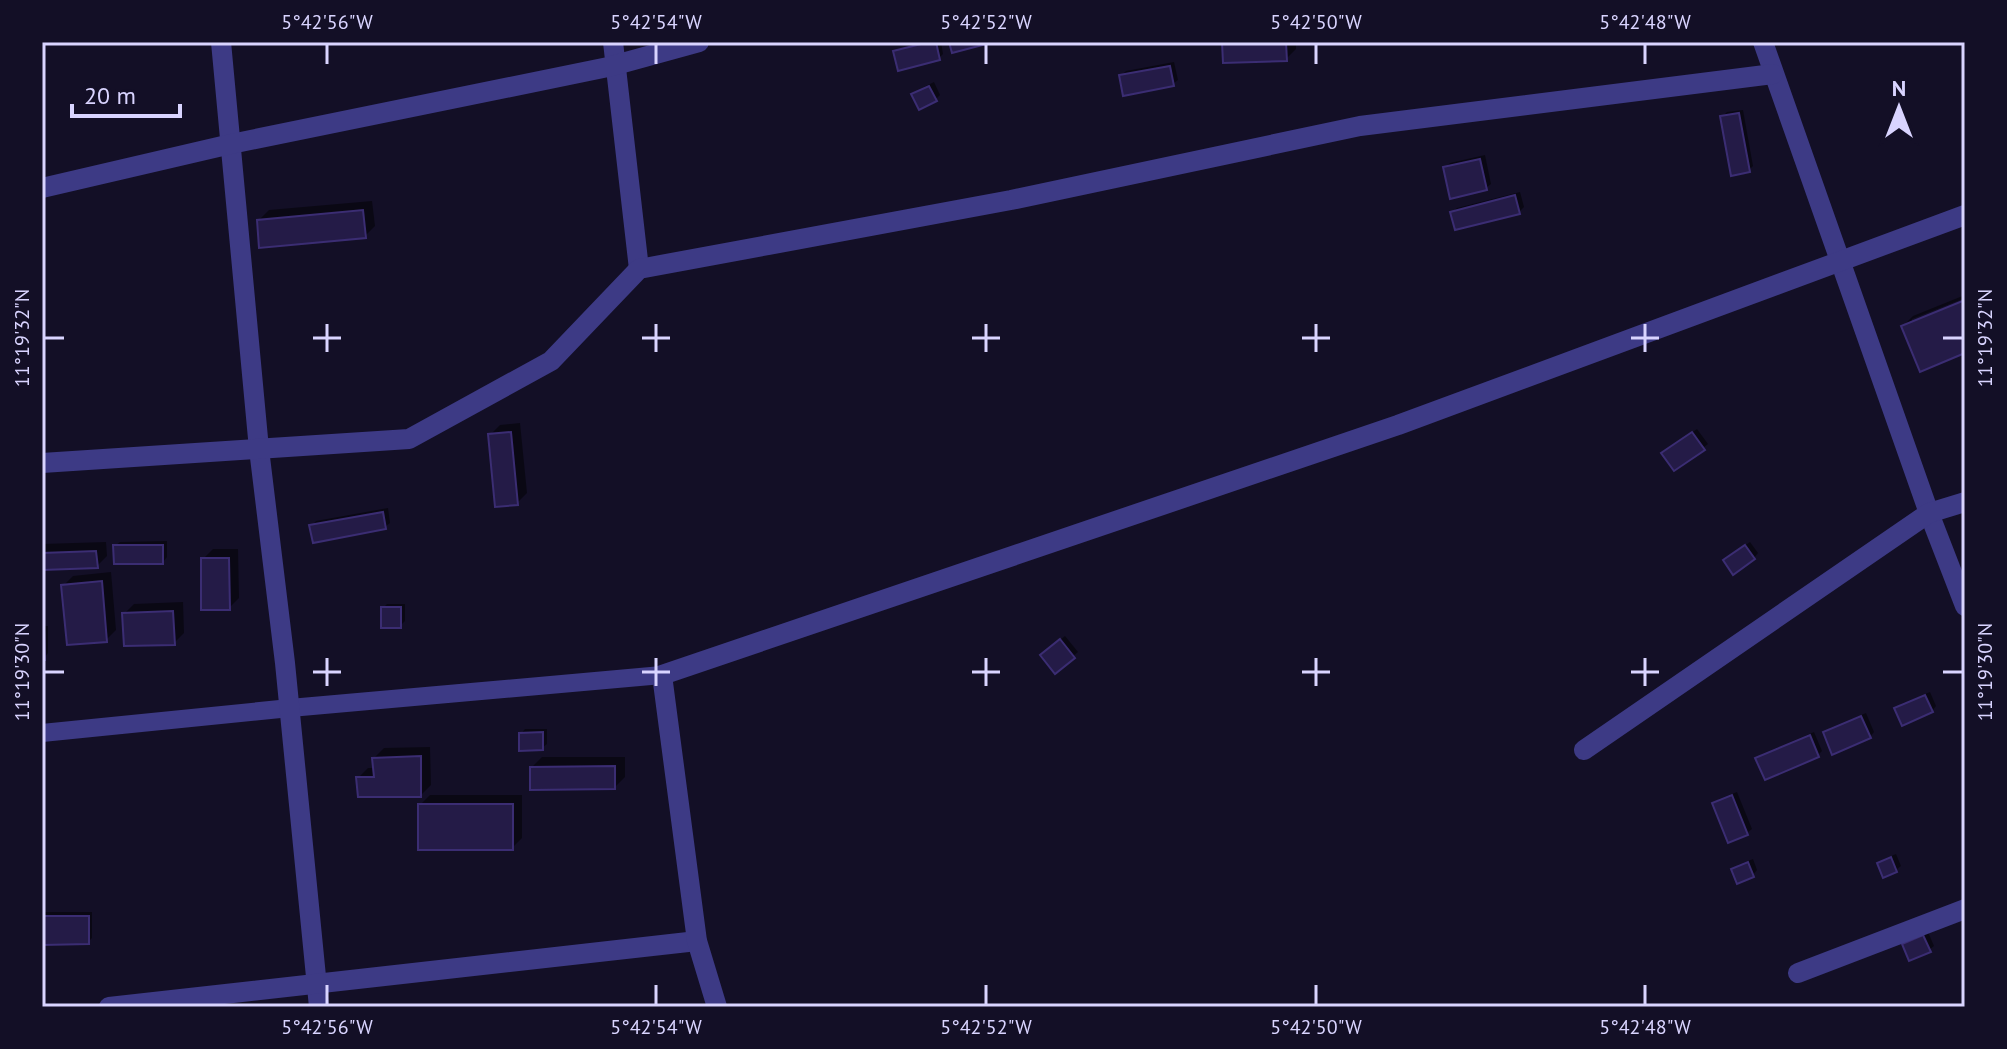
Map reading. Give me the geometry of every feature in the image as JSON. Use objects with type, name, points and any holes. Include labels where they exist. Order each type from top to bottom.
[{"type":"street","points":[[221,42],[259,449],[290,708],[319,1007]]},
{"type":"street","points":[[613,42],[639,269]]},
{"type":"street","points":[[42,188],[231,144],[616,65],[699,42]]},
{"type":"street","points":[[1763,42],[1929,513],[1965,606]]},
{"type":"street","points":[[42,463],[409,439],[551,361],[639,269],[1011,200],[1360,126],[1773,74]]},
{"type":"street","points":[[717,1007],[697,941],[662,675],[1398,425],[1965,215]]},
{"type":"street","points":[[1584,750],[1929,513],[1965,502]]},
{"type":"street","points":[[1798,973],[1965,909]]},
{"type":"street","points":[[109,1007],[697,941]]},
{"type":"lane","points":[[42,733],[662,675]]},
{"type":"building","points":[[936,42],[940,60],[898,71],[893,51]]},
{"type":"building","points":[[949,42],[994,42],[952,53]]},
{"type":"building","points":[[1222,42],[1286,42],[1287,61],[1223,63]]},
{"type":"building","points":[[1170,66],[1174,86],[1123,96],[1119,75]]},
{"type":"building","points":[[929,86],[937,101],[919,110],[911,94]]},
{"type":"building","points":[[1739,113],[1750,172],[1731,176],[1720,116]]},
{"type":"building","points":[[1480,159],[1487,190],[1450,199],[1443,167]]},
{"type":"building","points":[[1515,195],[1520,214],[1455,230],[1450,212]]},
{"type":"building","points":[[363,210],[366,238],[259,248],[257,220]]},
{"type":"building","points":[[1965,300],[1965,353],[1920,372],[1901,326]]},
{"type":"building","points":[[511,432],[518,505],[495,507],[488,434]]},
{"type":"building","points":[[1692,432],[1705,450],[1674,471],[1661,453]]},
{"type":"building","points":[[383,512],[386,529],[313,543],[309,525]]},
{"type":"building","points":[[113,545],[163,545],[163,564],[114,564]]},
{"type":"building","points":[[1745,545],[1755,559],[1733,575],[1723,560]]},
{"type":"building","points":[[96,551],[98,568],[42,570],[42,553]]},
{"type":"building","points":[[201,558],[229,558],[230,610],[201,610]]},
{"type":"building","points":[[102,581],[107,642],[67,645],[61,585]]},
{"type":"building","points":[[381,607],[401,607],[401,628],[381,628]]},
{"type":"building","points":[[173,611],[175,645],[124,646],[122,613]]},
{"type":"building","points":[[44,630],[45,660],[42,660]]},
{"type":"building","points":[[1060,639],[1075,658],[1055,674],[1040,655]]},
{"type":"building","points":[[1925,695],[1933,712],[1902,726],[1894,708]]},
{"type":"building","points":[[1861,716],[1871,738],[1832,755],[1823,732]]},
{"type":"building","points":[[543,732],[543,750],[519,751],[519,733]]},
{"type":"building","points":[[1810,735],[1819,757],[1765,780],[1755,758]]},
{"type":"building","points":[[421,756],[421,797],[358,797],[356,777],[374,777],[372,758]]},
{"type":"building","points":[[615,766],[615,789],[530,790],[530,767]]},
{"type":"building","points":[[1732,795],[1748,835],[1728,843],[1712,803]]},
{"type":"building","points":[[418,804],[513,804],[513,850],[418,850]]},
{"type":"building","points":[[1891,857],[1897,872],[1883,878],[1877,863]]},
{"type":"building","points":[[1748,862],[1754,877],[1737,884],[1731,869]]},
{"type":"building","points":[[42,916],[89,916],[89,944],[42,945]]},
{"type":"building","points":[[1923,935],[1931,952],[1909,961],[1902,944]]}]
